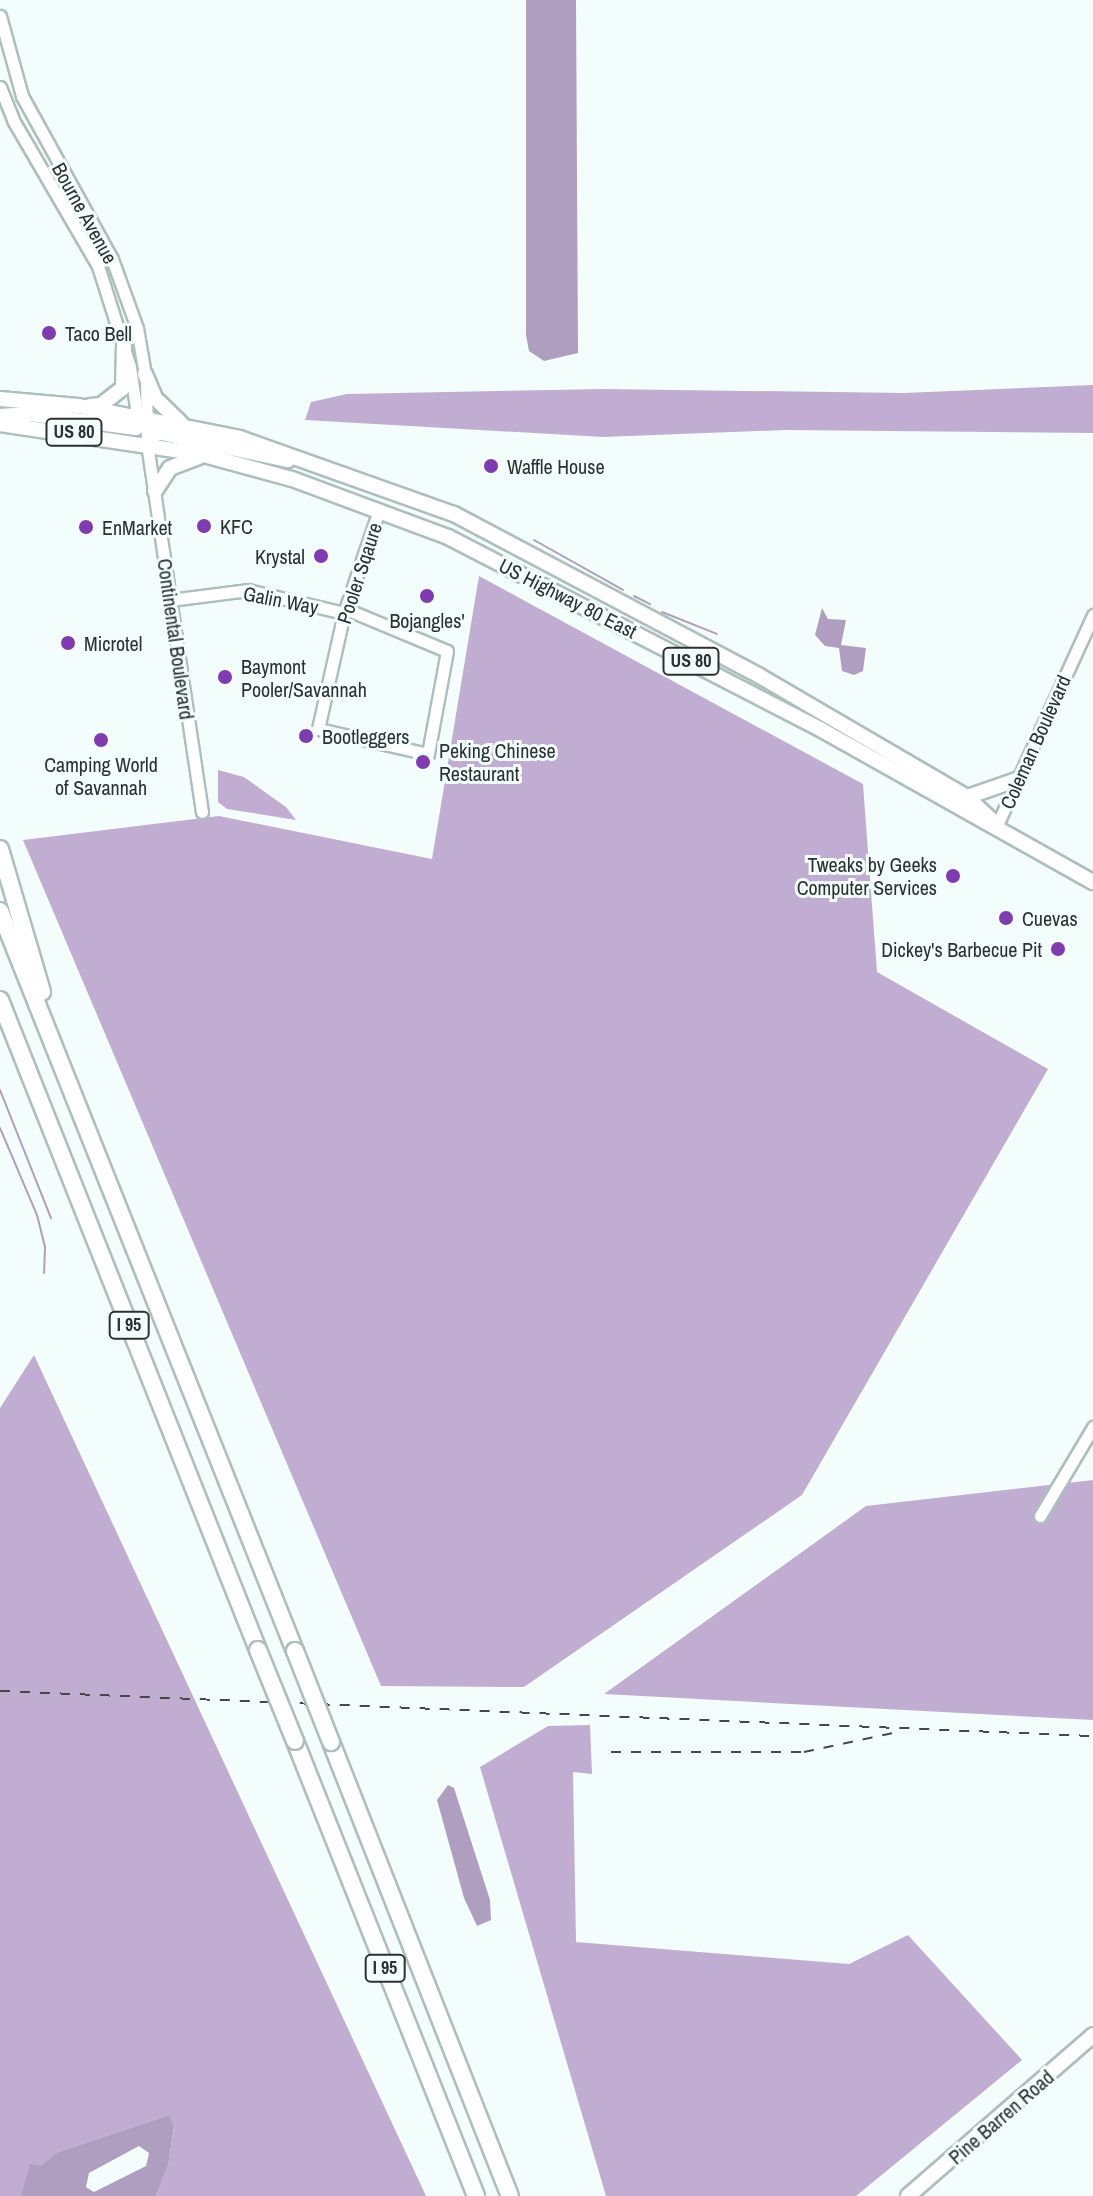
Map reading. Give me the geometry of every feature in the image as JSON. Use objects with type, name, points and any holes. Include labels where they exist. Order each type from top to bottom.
[{"type":"highway","points":[[0,849],[58,1056]]},
{"type":"highway","name":"I 95","points":[[0,911],[510,2196]]},
{"type":"highway","name":"I 95","points":[[0,1000],[476,2196]]},
{"type":"highway","points":[[0,1023],[44,1111]]},
{"type":"main road","points":[[79,406],[101,405],[123,388],[124,344]]},
{"type":"main road","points":[[145,374],[164,410],[185,426]]},
{"type":"main road","name":"US Highway 80 East","points":[[0,399],[79,406],[141,421],[185,426],[337,469],[454,514],[758,675],[967,797]]},
{"type":"main road","points":[[0,416],[30,414],[141,421]]},
{"type":"main road","name":"US Highway 80 East","points":[[0,424],[147,444],[204,456],[379,510],[448,537],[859,750],[956,810],[997,825],[1093,882]]},
{"type":"main road","points":[[147,444],[157,432],[337,469]]},
{"type":"main road","points":[[155,491],[170,468],[204,456]]},
{"type":"main road","points":[[967,797],[1019,779]]},
{"type":"main road","name":"US 80","points":[[967,797],[997,825]]},
{"type":"main road","name":"Pine Barren Road","points":[[908,2196],[1093,2035]]},
{"type":"street","name":"Bourne Avenue","points":[[0,16],[22,96],[123,284],[145,374],[141,421]]},
{"type":"street","name":"Bourne Avenue","points":[[0,87],[13,120],[98,266],[124,344],[141,421]]},
{"type":"street","name":"Continental Boulevard","points":[[141,421],[155,491],[202,812]]},
{"type":"street","name":"Pooler Sqaure","points":[[318,729],[345,611],[379,510]]},
{"type":"street","name":"Galin Way","points":[[170,600],[248,590],[345,611],[447,651],[428,754],[318,729]]},
{"type":"street","name":"Coleman Boulevard","points":[[997,825],[1093,615]]},
{"type":"street","points":[[1040,1516],[1093,1427]]},
{"type":"shaded area","points":[[526,0],[576,0],[578,353],[544,361],[529,351],[526,335]]},
{"type":"shaded area","points":[[1093,385],[1093,433],[785,430],[603,437],[305,420],[311,402],[347,394],[603,389],[904,393]]},
{"type":"shaded area","points":[[479,576],[863,784],[877,972],[1048,1069],[802,1495],[524,1687],[381,1686],[23,840],[219,816],[432,859]]},
{"type":"shaded area","points":[[822,608],[828,619],[846,620],[841,645],[866,648],[863,671],[854,675],[842,671],[839,648],[825,646],[815,635]]},
{"type":"shaded area","points":[[218,770],[244,777],[286,807],[296,820],[227,809],[218,802]]},
{"type":"shaded area","points":[[34,1355],[426,2196],[156,2196],[168,2166],[174,2128],[169,2115],[58,2152],[27,2180],[21,2196],[0,2196],[0,1408]]},
{"type":"shaded area","points":[[1093,1480],[1093,1720],[604,1694],[866,1506]]},
{"type":"shaded area","points":[[590,1725],[592,1774],[573,1772],[576,1942],[849,1964],[908,1935],[1022,2060],[856,2196],[606,2196],[480,1767],[548,1726]]},
{"type":"shaded area","points":[[448,1785],[454,1788],[490,1900],[491,1920],[477,1926],[464,1898],[437,1800]]},
{"type":"shaded area","points":[[169,2115],[174,2127],[168,2166],[156,2196],[21,2196],[30,2164],[41,2166],[58,2152]],"holes":[[[139,2146],[149,2153],[146,2166],[94,2192],[86,2187],[89,2173]]]},
{"type":"waterway","points":[[534,540],[623,590]]},
{"type":"waterway","points":[[634,596],[650,604]]},
{"type":"waterway","points":[[662,612],[717,634]]},
{"type":"waterway","points":[[0,1090],[51,1218]]},
{"type":"waterway","points":[[0,1128],[37,1215],[45,1247],[44,1273]]},
{"type":"railway","points":[[0,1691],[1093,1736]]},
{"type":"railway","points":[[611,1752],[804,1752],[893,1733]]},
{"type":"place","name":"Taco Bell","points":[[49,333]]},
{"type":"place","name":"Waffle House","points":[[491,466]]},
{"type":"place","name":"KFC","points":[[204,526]]},
{"type":"place","name":"EnMarket","points":[[86,527]]},
{"type":"place","name":"Krystal","points":[[321,556]]},
{"type":"place","name":"Bojangles'","points":[[427,596]]},
{"type":"place","name":"Microtel","points":[[68,643]]},
{"type":"place","name":"Baymont Pooler/Savannah","points":[[225,677]]},
{"type":"place","name":"Bootleggers","points":[[306,736]]},
{"type":"place","name":"Camping World of Savannah","points":[[101,740]]},
{"type":"place","name":"Peking Chinese Restaurant","points":[[423,762]]},
{"type":"place","name":"Tweaks by Geeks Computer Services","points":[[953,876]]},
{"type":"place","name":"Cuevas","points":[[1006,918]]},
{"type":"place","name":"Dickey's Barbecue Pit","points":[[1058,949]]}]
